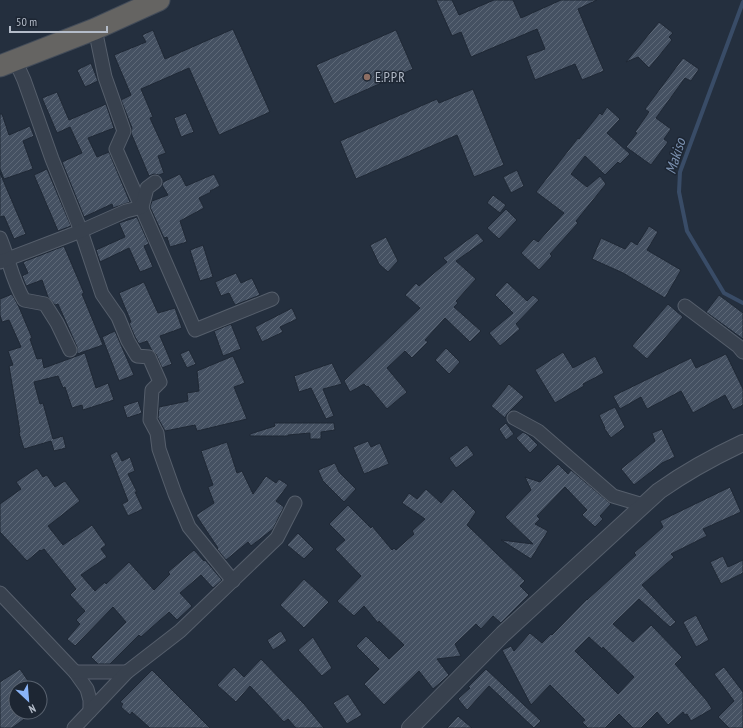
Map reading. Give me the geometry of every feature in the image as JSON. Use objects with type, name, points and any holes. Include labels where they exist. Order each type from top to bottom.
[{"type":"highway","points":[[7,63],[95,29],[159,0]]},
{"type":"street","points":[[95,29],[105,77],[124,131],[116,149],[195,330],[272,299]]},
{"type":"street","points":[[7,63],[24,80],[52,159],[81,231],[102,294],[118,317],[128,341],[137,356],[149,357],[160,382],[152,390],[150,420],[156,433],[159,449],[189,527],[233,581]]},
{"type":"street","points":[[142,207],[147,188],[155,182]]},
{"type":"street","points":[[4,260],[81,231],[126,211],[142,207]]},
{"type":"street","points":[[0,238],[4,260],[24,300],[45,304],[57,323],[70,350]]},
{"type":"street","points":[[686,306],[738,346],[743,352]]},
{"type":"street","points":[[514,418],[538,430],[613,496],[643,505]]},
{"type":"street","points":[[410,728],[503,634],[643,505],[681,475],[708,459],[743,442]]},
{"type":"street","points":[[74,728],[127,672],[180,631],[277,538],[295,503]]},
{"type":"street","points":[[0,593],[75,672],[87,689],[90,700],[90,711]]},
{"type":"street","points":[[75,672],[127,672]]},
{"type":"building","points":[[436,0],[452,0],[459,15],[494,0],[513,0],[521,18],[561,0],[597,0],[578,9],[604,71],[582,80],[575,64],[535,80],[526,56],[545,49],[537,29],[471,57],[461,32],[452,36]]},
{"type":"building","points":[[659,22],[673,33],[669,37],[672,40],[649,68],[638,57],[626,62]]},
{"type":"building","points":[[233,29],[270,112],[219,135],[189,68],[141,89],[153,117],[150,118],[166,153],[158,156],[164,173],[149,176],[131,133],[132,128],[121,100],[131,95],[114,55],[146,42],[142,35],[153,30],[165,59]]},
{"type":"building","points":[[396,30],[413,69],[334,104],[316,65]]},
{"type":"building","points":[[683,58],[699,69],[691,81],[685,78],[656,118],[671,129],[664,139],[668,142],[651,165],[626,147],[637,133],[635,132],[649,112],[645,109]]},
{"type":"building","points":[[91,63],[98,81],[85,87],[77,70]]},
{"type":"building","points":[[473,89],[504,165],[474,177],[457,135],[356,179],[340,141],[437,99],[439,103]]},
{"type":"building","points":[[57,92],[69,120],[106,104],[114,128],[88,138],[97,157],[109,152],[130,202],[113,208],[112,204],[84,217],[62,162],[82,153],[70,127],[57,133],[42,98]]},
{"type":"building","points":[[607,107],[620,119],[607,133],[630,154],[620,164],[618,162],[605,175],[585,156],[571,174],[587,187],[600,176],[606,184],[576,221],[578,223],[550,254],[552,256],[539,270],[521,253],[534,239],[538,242],[564,213],[536,192],[578,138],[579,139],[600,113],[602,115]]},
{"type":"building","points":[[186,113],[194,132],[181,137],[174,118]]},
{"type":"building","points":[[0,114],[2,114],[9,135],[30,126],[34,136],[23,141],[33,169],[4,179],[0,169]]},
{"type":"building","points":[[47,169],[71,226],[58,231],[34,175]]},
{"type":"building","points":[[517,170],[524,186],[511,193],[503,177]]},
{"type":"building","points":[[0,173],[26,234],[14,239],[4,216],[0,217]]},
{"type":"building","points":[[180,174],[186,186],[214,174],[220,186],[199,198],[204,208],[180,221],[187,242],[170,247],[167,237],[164,238],[150,207],[152,201],[168,195],[162,185],[163,182]]},
{"type":"building","points":[[493,195],[506,205],[500,213],[487,203]]},
{"type":"building","points":[[506,209],[517,220],[499,239],[487,228]]},
{"type":"building","points":[[137,217],[149,244],[144,246],[153,267],[140,272],[129,248],[100,262],[96,250],[125,237],[119,223]]},
{"type":"building","points":[[649,226],[658,232],[647,250],[681,270],[665,298],[623,273],[592,259],[601,238],[625,249],[631,241],[637,245]]},
{"type":"building","points":[[477,233],[484,241],[456,261],[476,279],[456,301],[458,303],[454,307],[481,331],[470,342],[445,318],[425,340],[428,342],[412,358],[405,351],[387,368],[407,392],[387,409],[368,386],[367,387],[364,384],[350,392],[344,381],[420,308],[405,295],[416,283],[419,286],[447,262],[443,258]]},
{"type":"building","points":[[386,237],[398,261],[388,272],[379,264],[370,245]]},
{"type":"building","points":[[203,245],[213,277],[200,281],[190,250]]},
{"type":"building","points":[[64,246],[84,293],[82,294],[103,345],[77,354],[77,347],[58,304],[55,305],[48,297],[42,280],[26,286],[22,276],[28,273],[23,262]]},
{"type":"building","points":[[236,273],[241,283],[252,278],[260,295],[235,305],[229,293],[221,296],[215,282]]},
{"type":"building","points":[[144,282],[158,313],[175,308],[182,328],[160,336],[172,364],[162,368],[156,354],[151,349],[147,341],[139,344],[129,323],[131,322],[119,293]]},
{"type":"building","points":[[507,282],[527,301],[533,295],[539,300],[516,324],[520,329],[500,346],[489,333],[513,313],[495,295]]},
{"type":"building","points":[[12,294],[32,338],[30,339],[37,359],[42,358],[44,368],[85,353],[96,388],[108,383],[114,400],[83,410],[82,405],[72,408],[65,387],[63,388],[58,376],[34,382],[40,404],[43,403],[53,439],[63,436],[66,448],[54,451],[51,441],[24,449],[19,433],[9,366],[13,365],[8,351],[21,347],[9,320],[2,322],[0,315],[0,299]]},
{"type":"building","points":[[719,295],[743,313],[743,339],[706,312]]},
{"type":"building","points":[[668,304],[683,317],[647,359],[632,346]]},
{"type":"building","points":[[292,308],[297,319],[280,327],[283,332],[262,342],[255,327]]},
{"type":"building","points":[[231,324],[241,349],[223,356],[214,331]]},
{"type":"building","points":[[115,331],[134,375],[119,381],[102,337]]},
{"type":"building","points":[[446,348],[460,362],[449,374],[435,360]]},
{"type":"building","points":[[189,350],[196,364],[187,368],[180,354]]},
{"type":"building","points":[[563,352],[573,368],[595,356],[604,373],[583,384],[584,386],[555,403],[535,370]]},
{"type":"building","points":[[726,354],[743,389],[743,405],[733,410],[725,395],[693,413],[681,391],[647,409],[641,397],[620,409],[613,396],[691,358],[696,368]]},
{"type":"building","points":[[233,356],[245,383],[234,387],[247,419],[197,431],[195,425],[165,431],[158,418],[159,407],[188,401],[187,393],[199,391],[197,371]]},
{"type":"building","points":[[332,363],[342,384],[323,389],[334,416],[326,419],[311,388],[299,392],[294,376]]},
{"type":"building","points":[[509,384],[524,397],[507,414],[505,418],[491,406]]},
{"type":"building","points":[[138,401],[142,413],[127,418],[123,406]]},
{"type":"building","points":[[615,407],[625,427],[611,438],[604,428],[599,415]]},
{"type":"building","points":[[274,423],[334,423],[335,430],[321,432],[321,439],[310,439],[310,433],[288,436],[250,436],[250,434],[275,426]]},
{"type":"building","points":[[506,423],[514,434],[506,440],[499,429]]},
{"type":"building","points":[[662,429],[675,457],[662,463],[634,485],[621,469],[655,441],[652,433]]},
{"type":"building","points":[[523,432],[538,445],[530,453],[516,438]]},
{"type":"building","points":[[368,441],[371,447],[380,443],[389,464],[364,474],[353,447]]},
{"type":"building","points":[[227,442],[237,473],[242,471],[253,494],[266,476],[276,483],[279,479],[288,485],[276,501],[284,507],[273,529],[251,546],[248,542],[226,560],[217,549],[218,548],[196,515],[214,503],[208,487],[213,485],[201,451]]},
{"type":"building","points":[[467,445],[474,455],[456,468],[449,458]]},
{"type":"building","points":[[117,451],[122,461],[130,457],[135,471],[128,474],[143,509],[128,516],[122,504],[128,501],[110,455]]},
{"type":"building","points":[[335,463],[339,472],[356,489],[344,502],[323,481],[318,470]]},
{"type":"building","points":[[558,464],[568,474],[571,470],[611,504],[600,516],[603,519],[595,527],[582,515],[587,510],[565,487],[537,516],[540,519],[535,524],[548,531],[531,559],[501,540],[533,544],[505,517],[531,490],[525,477],[540,482]]},
{"type":"building","points":[[37,468],[43,477],[47,475],[55,487],[65,481],[80,501],[48,526],[63,545],[92,525],[106,545],[101,549],[107,557],[81,575],[95,591],[105,582],[106,584],[129,562],[154,590],[170,574],[168,572],[194,550],[204,561],[205,560],[222,580],[213,588],[201,575],[180,593],[192,606],[177,620],[169,612],[141,637],[139,635],[110,664],[98,664],[91,657],[126,622],[113,607],[75,646],[67,639],[80,624],[76,620],[85,611],[70,595],[76,589],[44,549],[41,551],[40,550],[27,561],[0,532],[0,504],[21,489],[16,482]]},
{"type":"building","points":[[730,487],[741,512],[703,529],[707,536],[671,554],[674,557],[642,585],[676,622],[670,627],[639,599],[613,624],[633,642],[651,625],[682,657],[675,664],[707,701],[712,709],[691,721],[687,714],[685,715],[683,712],[668,725],[657,712],[641,728],[633,728],[619,714],[605,728],[588,728],[582,722],[585,720],[550,685],[531,705],[502,650],[511,646],[514,651],[530,633],[542,643],[551,634],[552,635],[587,599],[636,555],[634,553],[663,527],[660,521]],"holes":[[[589,637],[602,649],[603,647],[634,677],[618,694],[575,651]]]},
{"type":"building","points":[[426,489],[441,503],[453,489],[476,512],[467,525],[525,581],[520,586],[529,595],[501,623],[493,616],[481,629],[476,624],[455,644],[461,656],[437,659],[449,675],[433,689],[419,671],[384,705],[364,684],[379,669],[356,646],[366,636],[389,659],[404,645],[379,621],[378,623],[364,606],[354,616],[337,601],[361,576],[335,549],[345,540],[329,524],[348,505],[371,528],[372,526],[392,550],[394,548],[396,550],[414,534],[412,531],[425,519],[402,503],[409,493],[417,499]]},
{"type":"building","points":[[298,533],[314,549],[304,559],[287,545]]},
{"type":"building","points":[[723,556],[728,567],[743,560],[743,573],[721,584],[710,562]]},
{"type":"building","points":[[304,579],[329,602],[304,628],[280,605]]},
{"type":"building","points":[[696,615],[709,640],[696,647],[683,622]]},
{"type":"building","points":[[281,631],[287,641],[273,650],[267,640]]},
{"type":"building","points":[[313,637],[332,668],[322,676],[298,650]]},
{"type":"building","points":[[261,659],[304,704],[324,728],[296,728],[288,719],[284,722],[250,686],[236,702],[217,685],[234,667],[244,677]]},
{"type":"building","points":[[724,667],[743,692],[743,728],[729,728],[718,717],[734,701],[714,674]]},
{"type":"building","points":[[20,669],[28,680],[8,680],[8,720],[23,720],[12,728],[0,728],[0,682]]},
{"type":"building","points":[[486,669],[541,721],[534,728],[489,686],[467,710],[458,699],[470,688],[468,687]]},
{"type":"building","points":[[152,670],[210,728],[150,728],[132,712],[130,715],[121,707],[123,704],[120,702]]},
{"type":"building","points":[[348,694],[362,715],[347,724],[333,703]]},
{"type":"building","points":[[458,716],[472,728],[447,728]]},
{"type":"waterway","name":"Makiso","points":[[743,2],[680,172],[679,192],[687,231],[724,293],[743,303]]},
{"type":"place","name":"E.P.P.R","points":[[367,77]]}]
